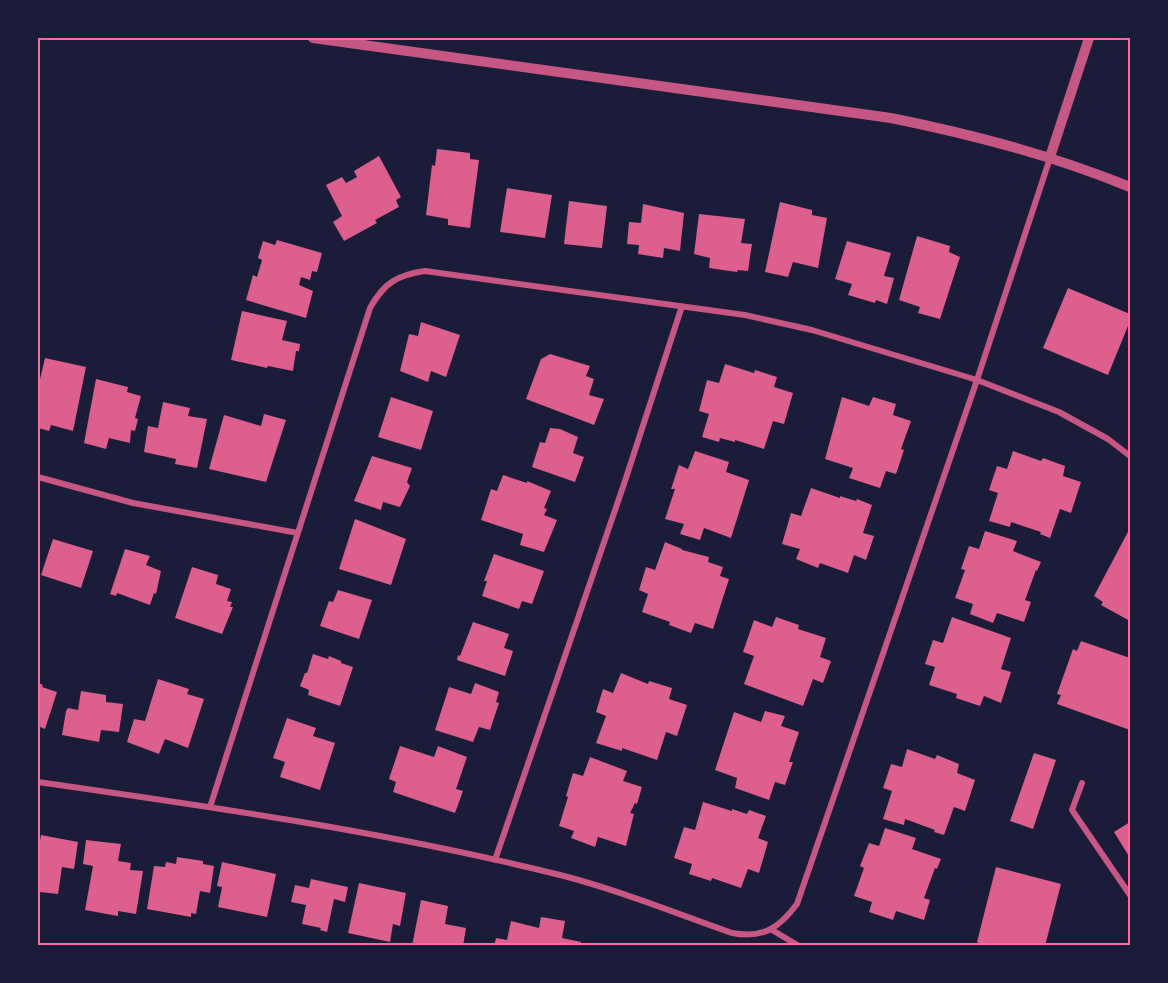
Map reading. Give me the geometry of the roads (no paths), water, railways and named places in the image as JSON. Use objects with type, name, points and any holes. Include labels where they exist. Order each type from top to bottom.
[{"type":"street","points":[[312,38],[891,118],[972,135],[1050,157],[1131,187]]},
{"type":"street","points":[[38,782],[210,807],[377,835],[561,876],[614,891],[732,933],[741,935],[772,930],[786,920],[797,904],[978,380],[1089,38]]},
{"type":"street","points":[[210,807],[370,308],[379,293],[393,280],[408,273],[425,271],[682,306],[745,315],[812,330],[978,380],[1059,412],[1108,439],[1131,456]]},
{"type":"street","points":[[495,860],[624,484],[682,306]]},
{"type":"street","points":[[38,477],[134,503],[298,533]]},
{"type":"street","points":[[1082,783],[1072,810],[1131,895]]},
{"type":"street","points":[[772,930],[799,945]]}]
